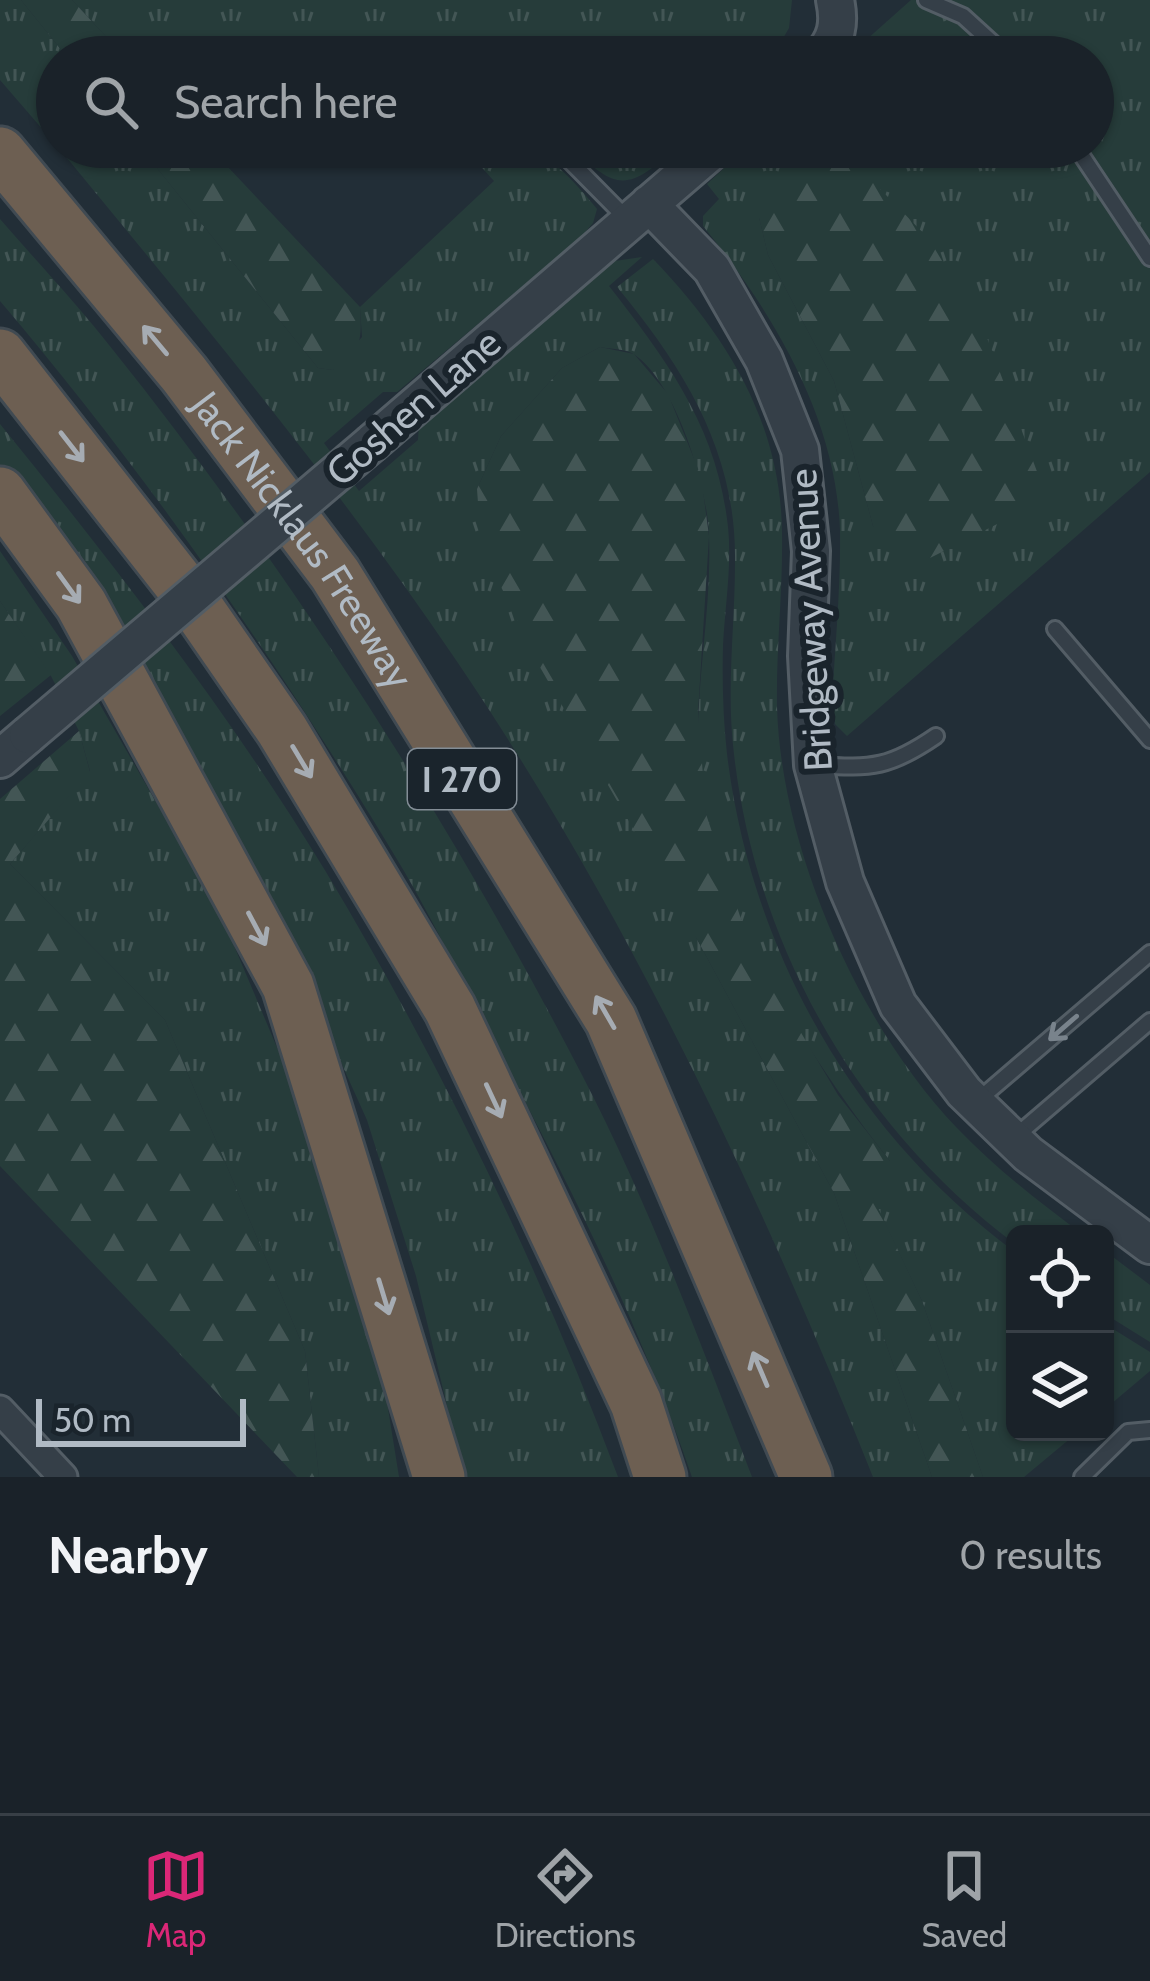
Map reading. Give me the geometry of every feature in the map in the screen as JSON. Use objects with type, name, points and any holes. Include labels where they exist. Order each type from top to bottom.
[{"type":"highway","name":"Jack Nicklaus Freeway","points":[[0,153],[184,374],[335,574],[611,1020],[806,1477]]},
{"type":"highway","points":[[0,355],[190,597],[282,730],[450,1009],[636,1403],[660,1477]]},
{"type":"highway","points":[[0,494],[81,604],[288,986],[437,1474]]},
{"type":"street","name":"Goshen Lane","points":[[0,759],[691,168]]},
{"type":"street","name":"Bridgeway Avenue","points":[[639,212],[712,269],[764,360],[800,450],[812,551],[807,656],[813,765],[845,882],[898,1005],[975,1103],[1012,1139],[1150,1245]]},
{"type":"street","points":[[0,1410],[63,1477]]},
{"type":"lane","points":[[926,0],[962,16],[985,36]]},
{"type":"lane","points":[[583,168],[639,212]]},
{"type":"lane","points":[[1090,168],[1150,258]]},
{"type":"lane","points":[[1055,629],[1150,740]]},
{"type":"lane","points":[[813,765],[862,768],[903,759],[936,736]]},
{"type":"lane","points":[[975,1103],[1150,953]]},
{"type":"lane","points":[[1012,1139],[1150,1021]]},
{"type":"lane","points":[[1082,1477],[1128,1432],[1150,1430]]},
{"type":"green space","points":[[0,0],[21,0],[50,36],[36,36],[36,122],[0,80]]},
{"type":"green space","points":[[21,0],[72,0],[105,36],[50,36]]},
{"type":"green space","points":[[72,0],[792,0],[784,36],[105,36]]},
{"type":"green space","points":[[911,0],[1150,0],[1150,472],[847,736],[835,724],[832,704],[840,530],[827,446],[776,329],[703,226],[703,216],[719,199],[707,184],[724,168],[1114,168],[1114,36],[871,36]],"holes":[[[759,217],[930,558],[873,526],[834,381],[768,255]]]},
{"type":"green space","points":[[75,168],[157,168],[318,368],[333,370],[362,337],[360,307],[494,181],[482,168],[559,168],[586,196],[597,209],[593,223],[580,238],[397,392],[383,392],[324,443],[359,491],[418,440],[419,423],[615,261],[642,257],[609,286],[686,398],[722,491],[729,541],[723,658],[726,741],[740,827],[760,899],[786,967],[860,1095],[906,1152],[1006,1245],[1006,1441],[1067,1441],[1024,1477],[983,1477],[922,1301],[872,1196],[890,1161],[832,1082],[780,999],[721,865],[707,818],[698,748],[709,571],[707,516],[687,438],[664,388],[632,353],[600,347],[562,368],[501,436],[477,489],[698,941],[834,1193],[932,1477],[873,1477],[785,1266],[635,957],[520,759],[458,663],[314,464]]},
{"type":"green space","points":[[157,168],[229,168],[360,307],[355,350],[333,370],[318,368]]},
{"type":"green space","points":[[596,168],[652,168],[625,180]]},
{"type":"green space","points":[[810,168],[860,168],[929,239],[986,335],[1042,485],[1027,509],[930,558],[896,548],[873,526],[834,381],[768,255],[759,217]]},
{"type":"green space","points":[[0,219],[100,333],[179,435],[305,611],[423,793],[531,980],[630,1173],[752,1477],[692,1477],[605,1263],[417,894],[359,797],[214,578],[109,436],[0,301]]},
{"type":"green space","points":[[653,259],[726,351],[760,418],[772,455],[782,533],[777,707],[782,762],[810,876],[858,987],[921,1086],[957,1128],[1070,1225],[1006,1225],[1006,1236],[959,1197],[908,1145],[863,1088],[824,1028],[791,963],[765,896],[746,826],[734,754],[735,563],[727,485],[685,381],[617,287]]},
{"type":"green space","points":[[600,347],[634,354],[668,394],[701,476],[709,536],[698,712],[706,814],[740,916],[781,999],[838,1095],[890,1161],[896,1184],[873,1197],[922,1301],[983,1477],[932,1477],[834,1193],[698,941],[537,662],[481,545],[477,489],[501,436],[562,368]]},
{"type":"green space","points":[[0,424],[170,642],[251,755],[326,872],[486,1168],[556,1321],[618,1477],[464,1477],[416,1276],[367,1120],[279,925],[0,469]]},
{"type":"green space","points":[[0,551],[72,656],[221,915],[311,1128],[376,1334],[399,1477],[319,1477],[305,1351],[165,1020],[10,864],[90,771],[79,731],[51,676],[0,601]]},
{"type":"green space","points":[[0,601],[51,675],[0,716]]},
{"type":"green space","points":[[79,731],[90,772],[10,864],[165,1020],[305,1351],[319,1477],[297,1477],[0,1166],[0,799]]},
{"type":"green space","points":[[1114,1258],[1150,1285],[1150,1342],[1114,1320]]},
{"type":"green space","points":[[1114,1330],[1150,1352],[1150,1371],[1114,1401]]}]
